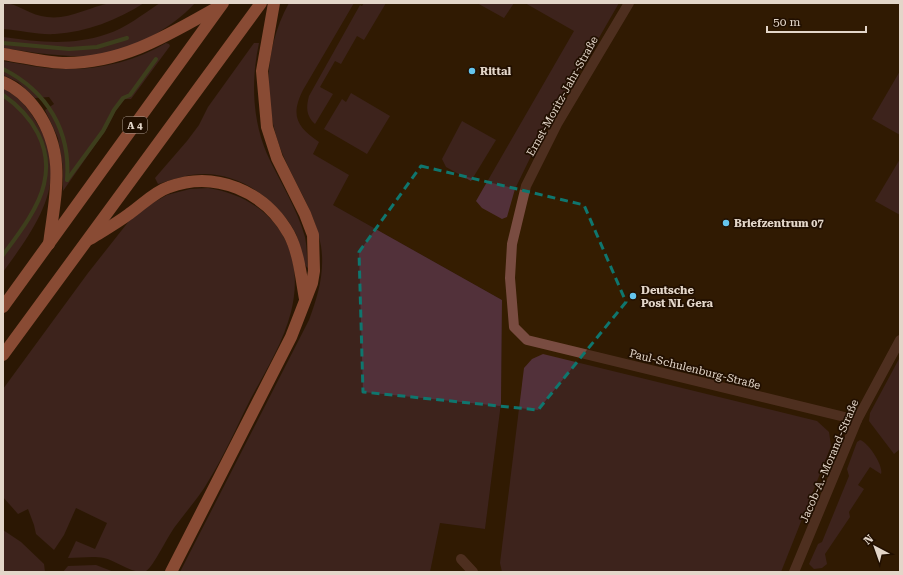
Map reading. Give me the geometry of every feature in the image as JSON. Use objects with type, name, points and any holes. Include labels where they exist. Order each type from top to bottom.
[{"type":"highway","name":"A 4","points":[[3,355],[84,242],[261,3]]},
{"type":"highway","points":[[171,572],[291,337],[312,283],[314,271],[312,235],[306,214],[277,158],[267,127],[263,99],[262,71],[274,3]]},
{"type":"highway","name":"A 4","points":[[3,307],[222,4]]},
{"type":"highway","points":[[3,54],[65,63],[93,61],[120,56],[144,47],[222,4]]},
{"type":"highway","points":[[3,82],[14,87],[30,102],[45,124],[54,145],[57,170],[48,245]]},
{"type":"highway","points":[[84,242],[168,187],[194,181],[221,182],[243,190],[260,201],[275,214],[289,234],[296,251],[305,299]]},
{"type":"street","name":"Ernst-Moritz-Jahr-Straße","points":[[527,340],[514,327],[510,278],[512,244],[526,186],[557,124],[629,3]]},
{"type":"street","name":"Paul-Schulenburg-Straße","points":[[527,340],[857,420]]},
{"type":"street","name":"Jacob-A.-Morand-Straße","points":[[794,572],[857,420],[900,340]]},
{"type":"street","points":[[461,559],[473,572]]},
{"type":"highlighted area","points":[[421,166],[584,205],[626,302],[538,410],[363,392],[359,252]]},
{"type":"shaded area","points":[[3,3],[14,5],[41,16],[63,17],[110,3],[144,3],[123,15],[90,28],[67,33],[49,34],[3,29]]},
{"type":"shaded area","points":[[160,3],[195,3],[173,23],[146,39],[131,46],[102,55],[66,56],[3,48],[3,37],[55,42],[68,42],[94,38],[121,28]]},
{"type":"shaded area","points":[[289,3],[354,3],[303,90],[297,107],[298,120],[301,126],[311,137],[319,142],[313,154],[349,175],[333,205],[502,300],[501,403],[485,529],[440,523],[430,572],[180,572],[309,320],[320,284],[322,256],[319,235],[307,204],[279,145],[273,125],[270,104],[268,84],[270,63],[280,22]]},
{"type":"shaded area","points":[[314,3],[900,3],[900,572],[430,572],[440,523],[485,529],[501,403],[502,300],[333,205],[313,154],[286,115]]},
{"type":"shaded area","points":[[364,3],[386,3],[364,40],[357,36],[341,64],[335,61],[320,87],[333,94],[315,124],[308,115],[307,104],[309,96],[360,5],[362,6]]},
{"type":"shaded area","points":[[477,3],[514,3],[504,18]]},
{"type":"shaded area","points":[[525,3],[619,3],[532,154],[515,189],[507,217],[502,219],[482,208],[476,201],[574,31]]},
{"type":"shaded area","points":[[166,43],[170,46],[131,99],[125,99],[116,110],[107,128],[63,191],[63,168],[58,138],[45,110],[54,104],[49,97],[35,98],[18,82],[3,75],[3,61],[56,69],[90,68],[130,59],[142,55]]},
{"type":"shaded area","points":[[254,43],[259,43],[256,57],[254,85],[254,99],[258,127],[267,154],[302,226],[306,241],[308,268],[304,262],[296,234],[289,222],[270,201],[258,192],[233,179],[219,175],[199,174],[158,184],[155,178],[199,125],[208,107]]},
{"type":"shaded area","points":[[900,71],[900,135],[872,119]]},
{"type":"shaded area","points":[[3,88],[15,96],[27,108],[38,125],[47,145],[51,165],[50,184],[45,202],[37,220],[27,238],[3,272]]},
{"type":"shaded area","points":[[351,93],[390,116],[367,154],[324,129],[342,99],[346,102]]},
{"type":"shaded area","points":[[462,121],[496,140],[471,181],[446,167],[442,159]]},
{"type":"shaded area","points":[[900,159],[900,215],[875,201]]},
{"type":"shaded area","points":[[208,188],[231,194],[250,203],[267,215],[280,230],[289,248],[294,267],[295,289],[288,324],[273,357],[215,470],[202,492],[174,528],[149,568],[146,571],[141,572],[100,557],[68,558],[76,541],[95,549],[107,523],[76,508],[64,535],[54,550],[36,534],[28,509],[18,514],[3,497],[3,389],[88,273],[129,221],[151,204],[167,195],[190,189]]},
{"type":"shaded area","points":[[543,354],[817,421],[829,432],[831,446],[781,572],[502,572],[500,563],[524,368],[532,359]]},
{"type":"shaded area","points":[[900,357],[900,449],[894,454],[869,421],[870,413]]},
{"type":"shaded area","points":[[860,440],[867,445],[875,455],[880,466],[881,474],[870,467],[858,485],[864,489],[849,512],[850,517],[825,554],[827,564],[822,568],[814,569],[809,564],[818,544],[822,542],[849,476],[847,469],[857,442]]},
{"type":"shaded area","points":[[3,530],[21,542],[44,564],[45,572],[3,572]]},
{"type":"shaded area","points":[[96,565],[114,572],[63,572],[68,566]]},
{"type":"waterway","points":[[3,43],[69,49],[97,47],[127,38]]},
{"type":"waterway","points":[[67,180],[103,131],[114,110],[123,98],[130,95],[156,59]]},
{"type":"waterway","points":[[3,69],[19,78],[32,89],[44,101],[53,114],[65,145],[67,180]]},
{"type":"waterway","points":[[3,95],[23,112],[38,133],[43,145],[46,170],[44,184],[33,212],[3,255]]},
{"type":"place","name":"Rittal","points":[[472,71]]},
{"type":"place","name":"Briefzentrum 07","points":[[726,223]]},
{"type":"place","name":"Deutsche Post NL Gera","points":[[633,296]]}]
